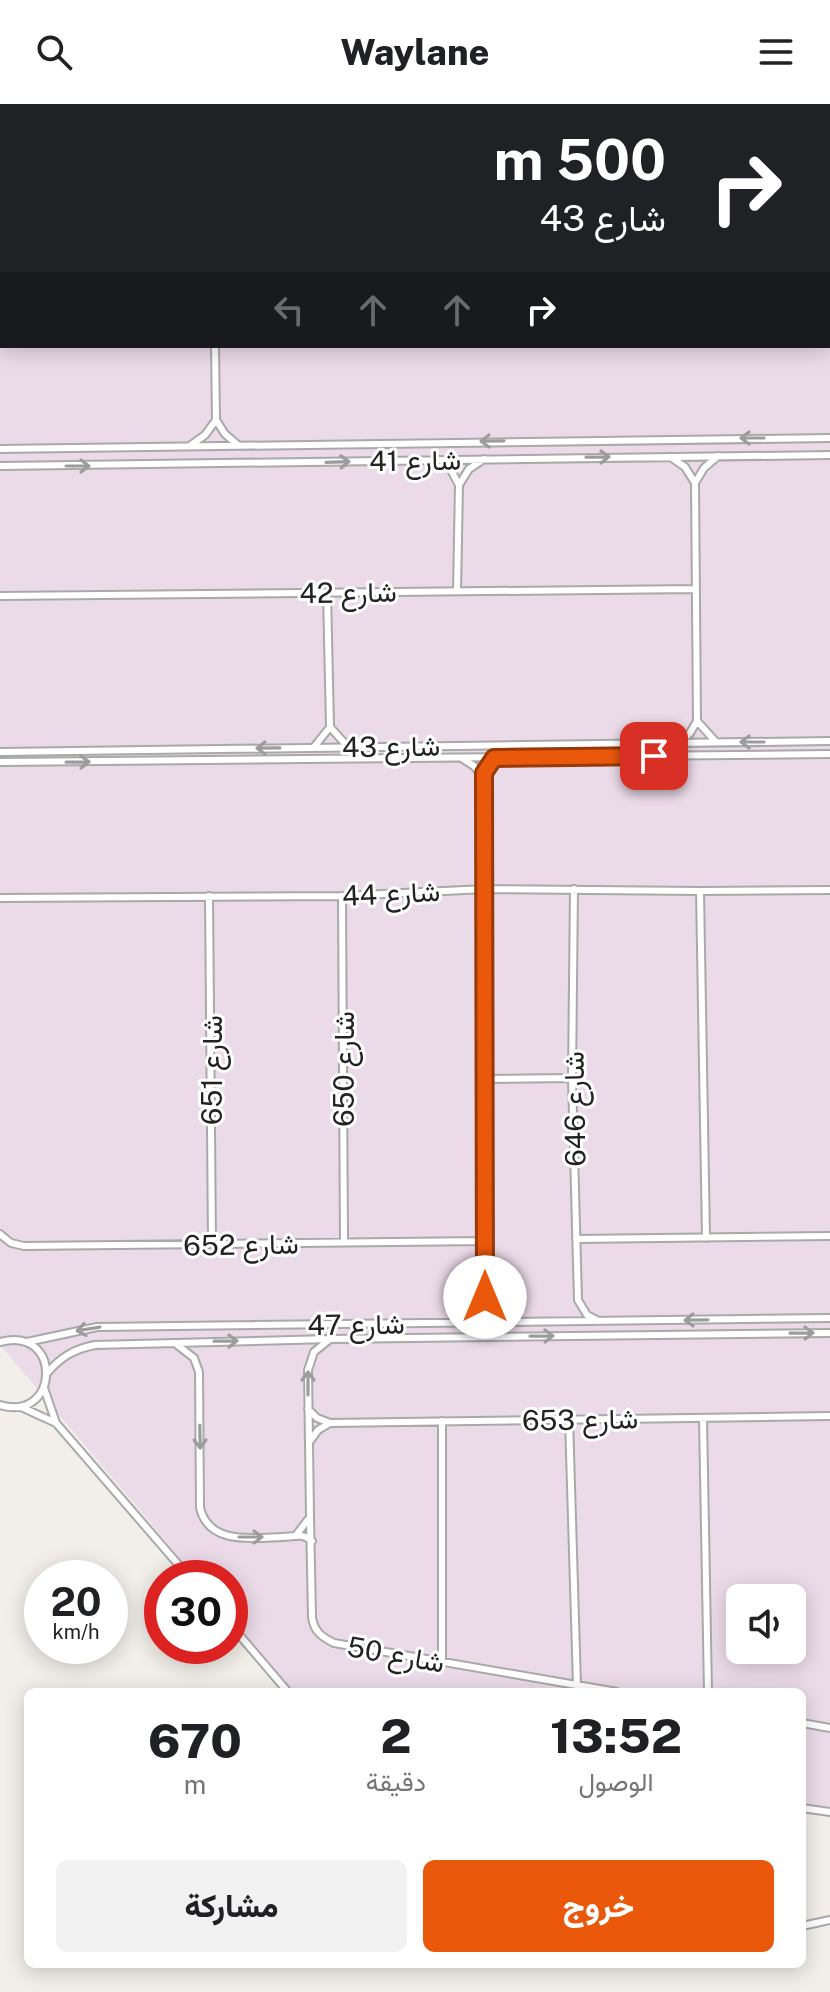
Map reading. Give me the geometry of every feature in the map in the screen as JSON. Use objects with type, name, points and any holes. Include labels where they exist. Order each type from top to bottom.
[{"type":"street","points":[[215,348],[216,420],[225,434],[238,445]]},
{"type":"street","points":[[190,446],[205,435],[216,420]]},
{"type":"street","name":"شارع 41","points":[[0,449],[830,438]]},
{"type":"street","name":"شارع 41","points":[[0,466],[830,455]]},
{"type":"street","points":[[669,456],[685,467],[695,483],[697,721],[680,742]]},
{"type":"street","points":[[695,483],[704,468],[718,456]]},
{"type":"street","points":[[459,485],[469,469],[484,458]]},
{"type":"street","points":[[437,459],[451,470],[459,485],[457,591]]},
{"type":"street","name":"شارع 42","points":[[0,596],[696,589]]},
{"type":"street","points":[[313,747],[330,727],[327,592]]},
{"type":"street","points":[[697,721],[716,742]]},
{"type":"street","points":[[330,727],[348,747]]},
{"type":"street","name":"شارع 43","points":[[0,752],[830,741]]},
{"type":"street","name":"شارع 43","points":[[4,762],[830,754]]},
{"type":"street","points":[[461,758],[474,766],[484,778]]},
{"type":"street","points":[[466,1323],[485,1297],[484,778],[486,767],[494,758]]},
{"type":"street","points":[[0,769],[4,762]]},
{"type":"street","name":"شارع 44","points":[[0,898],[342,896],[485,889],[830,890]]},
{"type":"street","name":"شارع 646","points":[[574,889],[572,1078],[578,1300],[587,1315],[598,1321]]},
{"type":"street","points":[[700,891],[706,1238]]},
{"type":"street","name":"شارع 651","points":[[209,896],[212,1244]]},
{"type":"street","name":"شارع 650","points":[[342,896],[344,1242]]},
{"type":"street","points":[[484,1079],[572,1078]]},
{"type":"street","name":"شارع 652","points":[[0,1234],[11,1243],[24,1246],[485,1241]]},
{"type":"street","points":[[576,1239],[830,1236]]},
{"type":"street","points":[[485,1297],[505,1322]]},
{"type":"street","name":"شارع 47","points":[[0,1341],[27,1342],[97,1327],[830,1318]]},
{"type":"street","name":"شارع 47","points":[[47,1373],[66,1355],[95,1345],[830,1333]]},
{"type":"street","name":"شارع 50","points":[[330,1339],[309,1360],[312,1617],[318,1633],[334,1643],[594,1688]]},
{"type":"street","points":[[21,1407],[38,1396],[44,1388],[47,1373],[44,1358],[27,1342]]},
{"type":"street","points":[[173,1343],[189,1353],[199,1372],[200,1508],[207,1525],[226,1537],[283,1537],[297,1534],[312,1541]]},
{"type":"street","points":[[44,1388],[56,1423],[174,1560]]},
{"type":"street","points":[[0,1405],[21,1407],[56,1423]]},
{"type":"street","points":[[308,1409],[317,1418],[330,1423]]},
{"type":"street","name":"شارع 653","points":[[330,1423],[830,1416]]},
{"type":"street","points":[[703,1418],[708,1688]]},
{"type":"street","points":[[569,1419],[577,1685]]},
{"type":"street","points":[[442,1421],[442,1662]]},
{"type":"street","points":[[309,1442],[318,1430],[330,1423]]},
{"type":"street","points":[[297,1534],[310,1517]]},
{"type":"street","points":[[248,1645],[285,1688]]},
{"type":"street","points":[[806,1724],[830,1728]]},
{"type":"street","points":[[806,1809],[830,1812]]},
{"type":"street","points":[[806,1925],[830,1920]]},
{"type":"shaded area","points":[[0,348],[830,348],[830,1817],[806,1813],[806,1688],[291,1688],[248,1638],[248,1560],[182,1560],[0,1345]]},
{"type":"route","points":[[485,1297],[484,773],[494,758],[654,756]]}]
